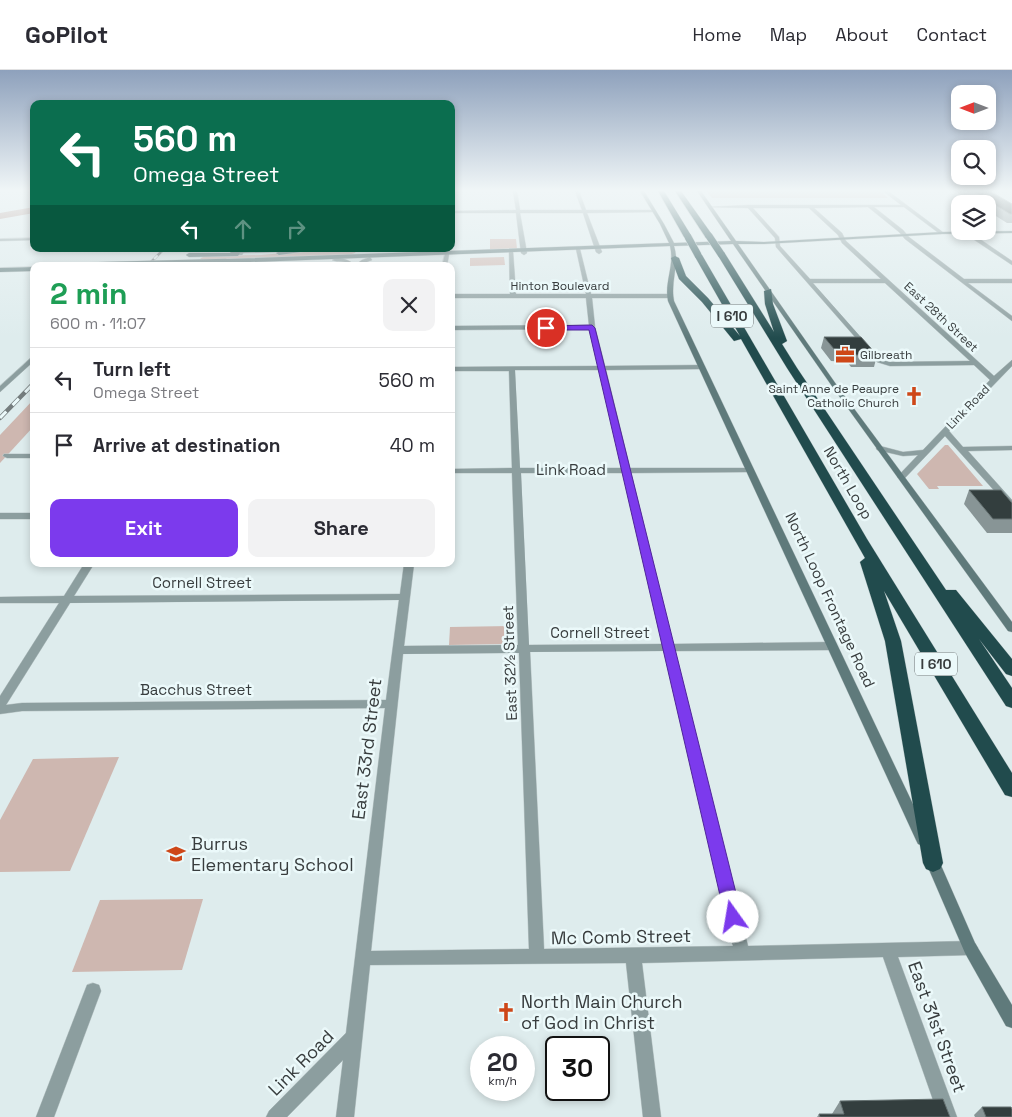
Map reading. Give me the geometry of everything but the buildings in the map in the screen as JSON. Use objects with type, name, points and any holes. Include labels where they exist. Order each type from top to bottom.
[{"type":"highway","name":"North Loop","points":[[690,240],[860,539],[1012,789]]},
{"type":"highway","name":"North Loop","points":[[712,240],[792,368],[1012,702]]},
{"type":"highway","points":[[674,258],[682,276],[706,300],[766,376]]},
{"type":"highway","points":[[768,291],[769,304],[792,368]]},
{"type":"highway","points":[[891,517],[1012,670]]},
{"type":"highway","points":[[860,539],[893,641],[933,863]]},
{"type":"main road","name":"North Loop Frontage Road","points":[[668,240],[674,258],[669,282],[669,296],[933,863],[970,948],[1012,1020]]},
{"type":"main road","points":[[733,240],[880,448],[1012,629]]},
{"type":"main road","points":[[226,262],[446,253],[578,251],[812,240]]},
{"type":"main road","points":[[191,252],[242,252]]},
{"type":"main road","points":[[346,257],[362,252]]},
{"type":"main road","points":[[381,252],[387,255]]},
{"type":"main road","points":[[226,262],[370,259],[446,253]]},
{"type":"main road","points":[[0,269],[30,268]]},
{"type":"street","points":[[522,240],[524,252]]},
{"type":"street","points":[[595,240],[599,250]]},
{"type":"street","name":"East 28th Street","points":[[843,240],[846,245],[994,380]]},
{"type":"street","points":[[910,240],[1012,319]]},
{"type":"street","points":[[978,240],[1012,263]]},
{"type":"street","points":[[778,242],[778,246],[879,361],[890,364],[974,363]]},
{"type":"street","points":[[578,251],[589,296],[592,328],[742,954]]},
{"type":"street","points":[[511,252],[513,296]]},
{"type":"street","points":[[363,262],[370,259]]},
{"type":"street","points":[[335,260],[347,262]]},
{"type":"street","points":[[810,281],[887,281]]},
{"type":"street","points":[[962,281],[1012,281]]},
{"type":"street","name":"Hinton Boulevard","points":[[455,296],[669,296]]},
{"type":"street","points":[[455,328],[592,328]]},
{"type":"street","points":[[0,390],[30,361]]},
{"type":"street","name":"Link Road","points":[[901,477],[994,380],[1010,367]]},
{"type":"street","name":"East 32½ Street","points":[[512,368],[537,957]]},
{"type":"street","points":[[455,369],[702,368]]},
{"type":"street","points":[[945,431],[1012,505]]},
{"type":"street","points":[[880,448],[904,454],[924,452]]},
{"type":"street","points":[[962,448],[1012,448]]},
{"type":"street","points":[[7,456],[30,456]]},
{"type":"street","name":"Link Road","points":[[455,470],[750,470]]},
{"type":"street","points":[[0,516],[30,516]]},
{"type":"street","points":[[0,705],[86,567]]},
{"type":"street","name":"East 33rd Street","points":[[345,1117],[409,567]]},
{"type":"street","name":"Cornell Street","points":[[0,600],[405,597]]},
{"type":"street","name":"Cornell Street","points":[[399,650],[832,646]]},
{"type":"street","name":"Bacchus Street","points":[[0,710],[22,706],[392,704]]},
{"type":"street","name":"Mc Comb Street","points":[[363,958],[633,956],[970,948]]},
{"type":"street","name":"East 31st Street","points":[[888,950],[948,1117]]},
{"type":"street","points":[[633,956],[652,1117]]},
{"type":"street","points":[[45,1117],[93,991]]},
{"type":"street","name":"Link Road","points":[[275,1117],[354,1037]]},
{"type":"shaded area","points":[[490,240],[516,240],[517,249],[490,250]]},
{"type":"shaded area","points":[[294,252],[356,252],[349,255],[227,259],[226,262],[198,262],[205,256],[261,255]]},
{"type":"shaded area","points":[[504,257],[505,265],[470,266],[470,258]]},
{"type":"shaded area","points":[[30,403],[30,430],[0,463],[0,435]]},
{"type":"shaded area","points":[[945,445],[948,445],[983,486],[937,486],[939,489],[929,489],[917,474]]},
{"type":"shaded area","points":[[512,626],[512,640],[507,644],[449,645],[450,627]]},
{"type":"shaded area","points":[[119,757],[70,871],[0,872],[0,820],[33,759]]},
{"type":"shaded area","points":[[203,899],[182,970],[72,972],[100,900]]},
{"type":"railway","points":[[151,262],[161,252]]},
{"type":"railway","points":[[0,418],[30,387]]},
{"type":"place","name":"Gilbreath","points":[[845,355]]},
{"type":"place","name":"Saint Anne de Peaupre Catholic Church","points":[[914,396]]},
{"type":"place","name":"Burrus Elementary School","points":[[176,854]]},
{"type":"place","name":"North Main Church of God in Christ","points":[[506,1012]]},
{"type":"route","points":[[546,328],[592,328],[733,917]]}]
